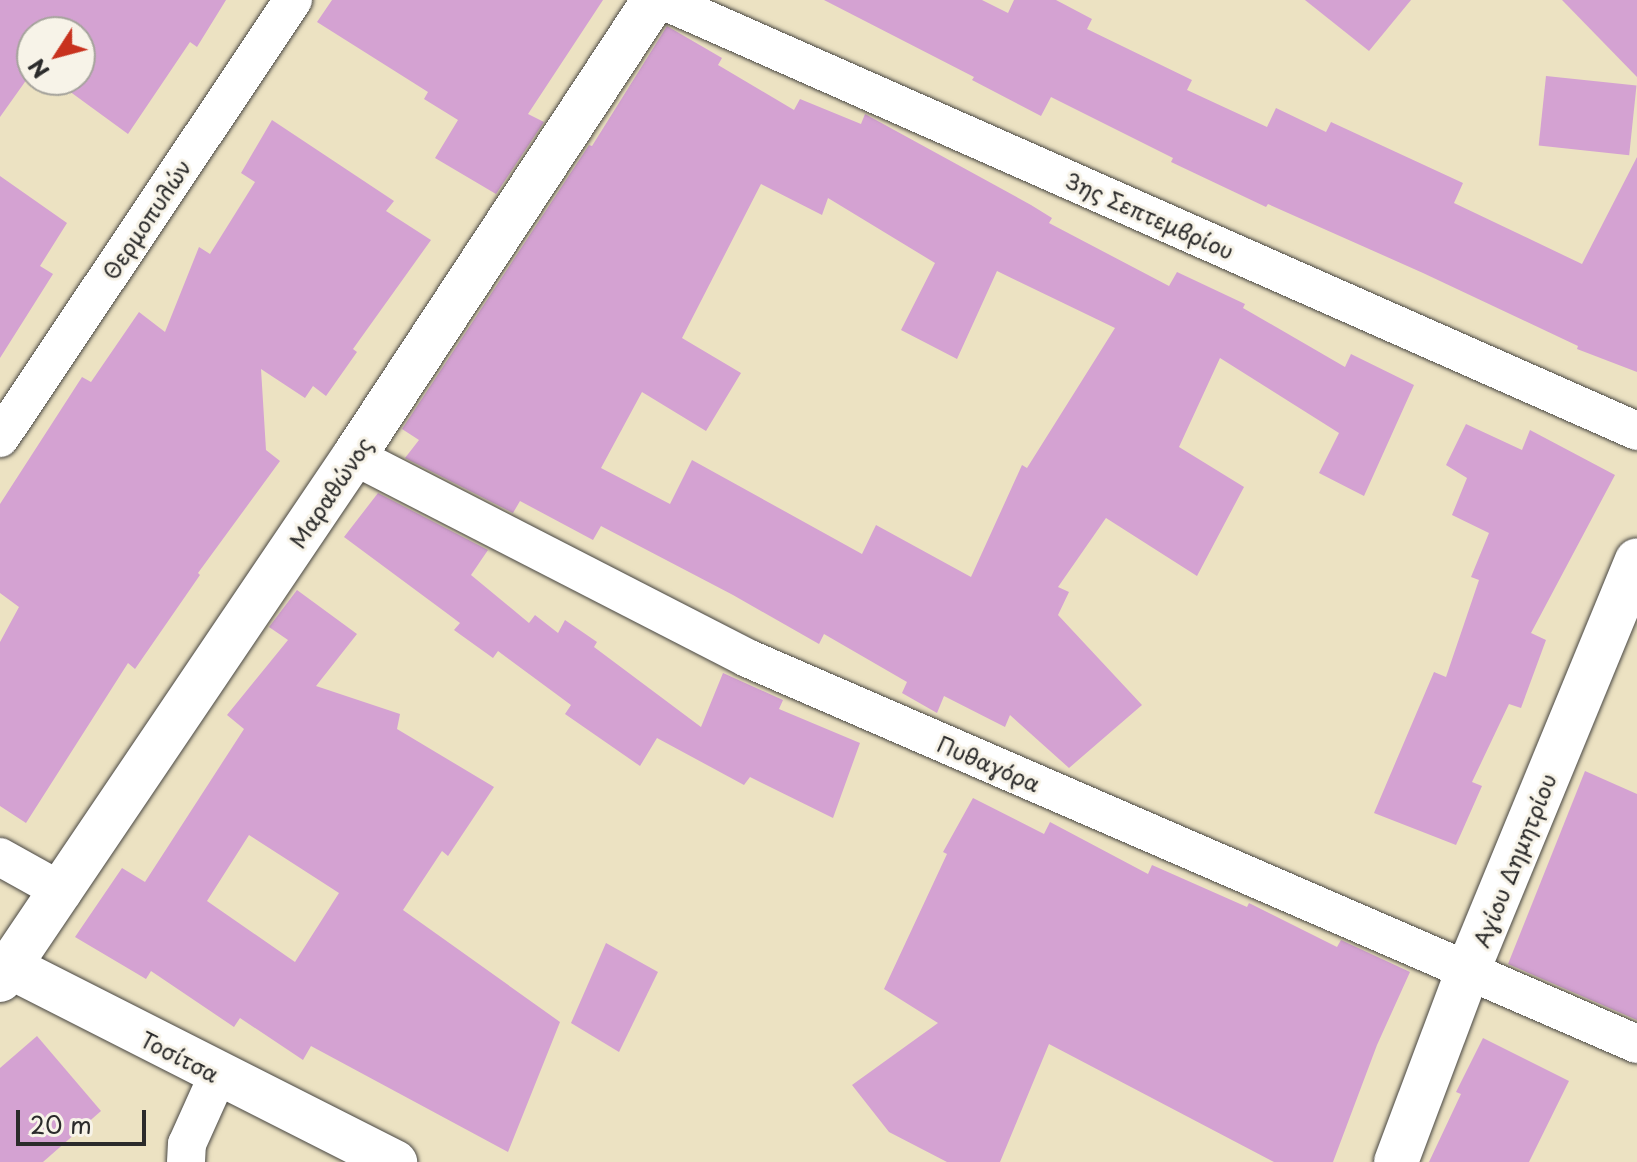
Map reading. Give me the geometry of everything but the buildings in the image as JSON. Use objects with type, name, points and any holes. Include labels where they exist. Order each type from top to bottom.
[{"type":"street","name":"Θερμοπυλών","points":[[0,438],[293,0]]},
{"type":"street","name":"Μαραθώνος","points":[[5,974],[354,456],[654,0]]},
{"type":"street","name":"3ης Σεπτεμβρίου","points":[[662,0],[1637,431]]},
{"type":"street","name":"Πυθαγόρα","points":[[354,456],[747,658],[1637,1044]]},
{"type":"street","name":"Αγίου Δημητρίου","points":[[1396,1162],[1468,970],[1637,560]]},
{"type":"street","points":[[0,857],[63,892]]},
{"type":"street","name":"Τοσίτσα","points":[[5,974],[395,1162]]},
{"type":"street","points":[[186,1162],[187,1144],[218,1075]]}]
